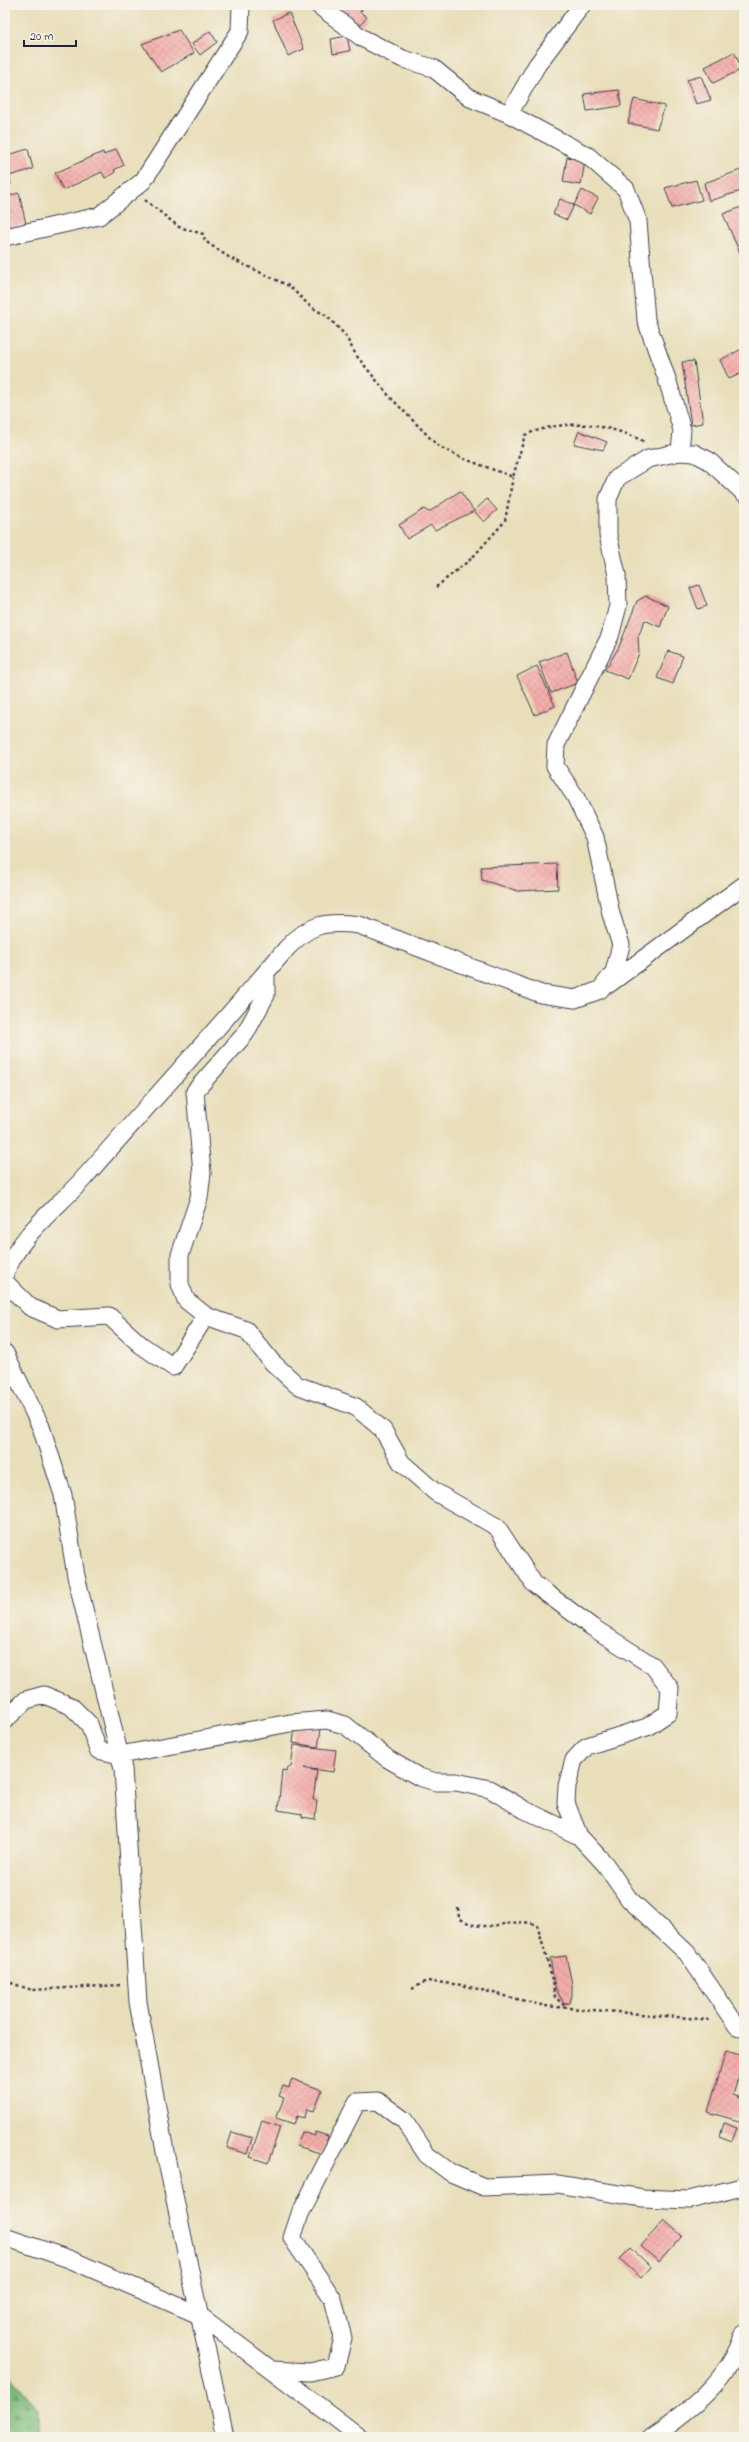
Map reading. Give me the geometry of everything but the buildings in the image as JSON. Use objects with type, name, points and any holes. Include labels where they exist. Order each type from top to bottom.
[{"type":"street","points":[[5,237],[99,216],[143,181],[240,31],[241,5]]},
{"type":"street","points":[[318,5],[362,38],[403,59],[433,68],[470,98],[509,114],[588,156],[626,189],[638,221],[646,320],[667,379],[682,430],[674,453]]},
{"type":"street","points":[[509,114],[537,65],[582,5]]},
{"type":"street","points":[[600,990],[614,972],[621,945],[612,914],[595,837],[575,796],[555,766],[556,745],[610,636],[618,606],[617,575],[608,535],[608,499],[617,478],[648,458],[674,453],[694,453],[708,460],[744,493]]},
{"type":"street","points":[[5,1274],[10,1261],[23,1240],[74,1189],[298,936],[313,927],[334,922],[359,925],[541,994],[575,999],[600,990],[744,885]]},
{"type":"street","points":[[266,972],[266,994],[245,1034],[195,1091],[202,1173],[199,1198],[180,1255],[180,1284],[186,1300],[206,1316],[246,1330],[272,1362],[297,1385],[356,1407],[383,1430],[401,1462],[435,1492],[497,1527],[534,1584],[592,1627],[653,1666],[670,1688],[668,1713],[647,1727],[587,1746],[574,1760],[567,1786],[566,1803],[579,1836],[605,1864],[629,1899],[687,1953],[739,2026]]},
{"type":"street","points":[[5,1282],[30,1307],[58,1319],[109,1316],[141,1345],[173,1367],[206,1316]]},
{"type":"street","points":[[5,1353],[41,1426],[63,1495],[76,1576],[120,1754],[123,1769],[138,2002],[166,2157],[225,2437]]},
{"type":"street","points":[[5,1720],[26,1700],[44,1695],[71,1706],[76,1710],[89,1724],[98,1750],[120,1754],[290,1723],[327,1720],[346,1725],[388,1759],[419,1777],[436,1782],[456,1782],[490,1789],[525,1810],[579,1836]]},
{"type":"street","points":[[272,2370],[310,2372],[336,2366],[343,2338],[333,2299],[292,2238],[300,2214],[357,2102],[378,2101],[404,2120],[426,2155],[451,2173],[484,2187],[556,2184],[643,2198],[689,2200],[743,2189]]},
{"type":"street","points":[[5,2237],[69,2259],[199,2315],[360,2437]]},
{"type":"street","points":[[651,2437],[683,2415],[721,2378],[744,2333]]},
{"type":"path","points":[[133,189],[179,227],[203,234],[205,241],[230,258],[289,286],[311,308],[327,316],[345,335],[356,355],[390,397],[438,446],[462,458],[513,477]]},
{"type":"path","points":[[436,587],[472,558],[505,521],[513,477],[525,434],[541,428],[590,424],[629,436],[674,453]]},
{"type":"path","points":[[458,1908],[459,1918],[482,1926],[504,1925],[526,1920],[537,1924],[550,1970],[555,1996],[568,2008]]},
{"type":"path","points":[[5,1981],[32,1990],[105,1987],[137,1982]]},
{"type":"path","points":[[412,1989],[426,1981],[462,1985],[545,2006],[739,2026]]},
{"type":"green space","points":[[5,2376],[11,2376],[38,2409],[40,2437],[5,2437]]}]
